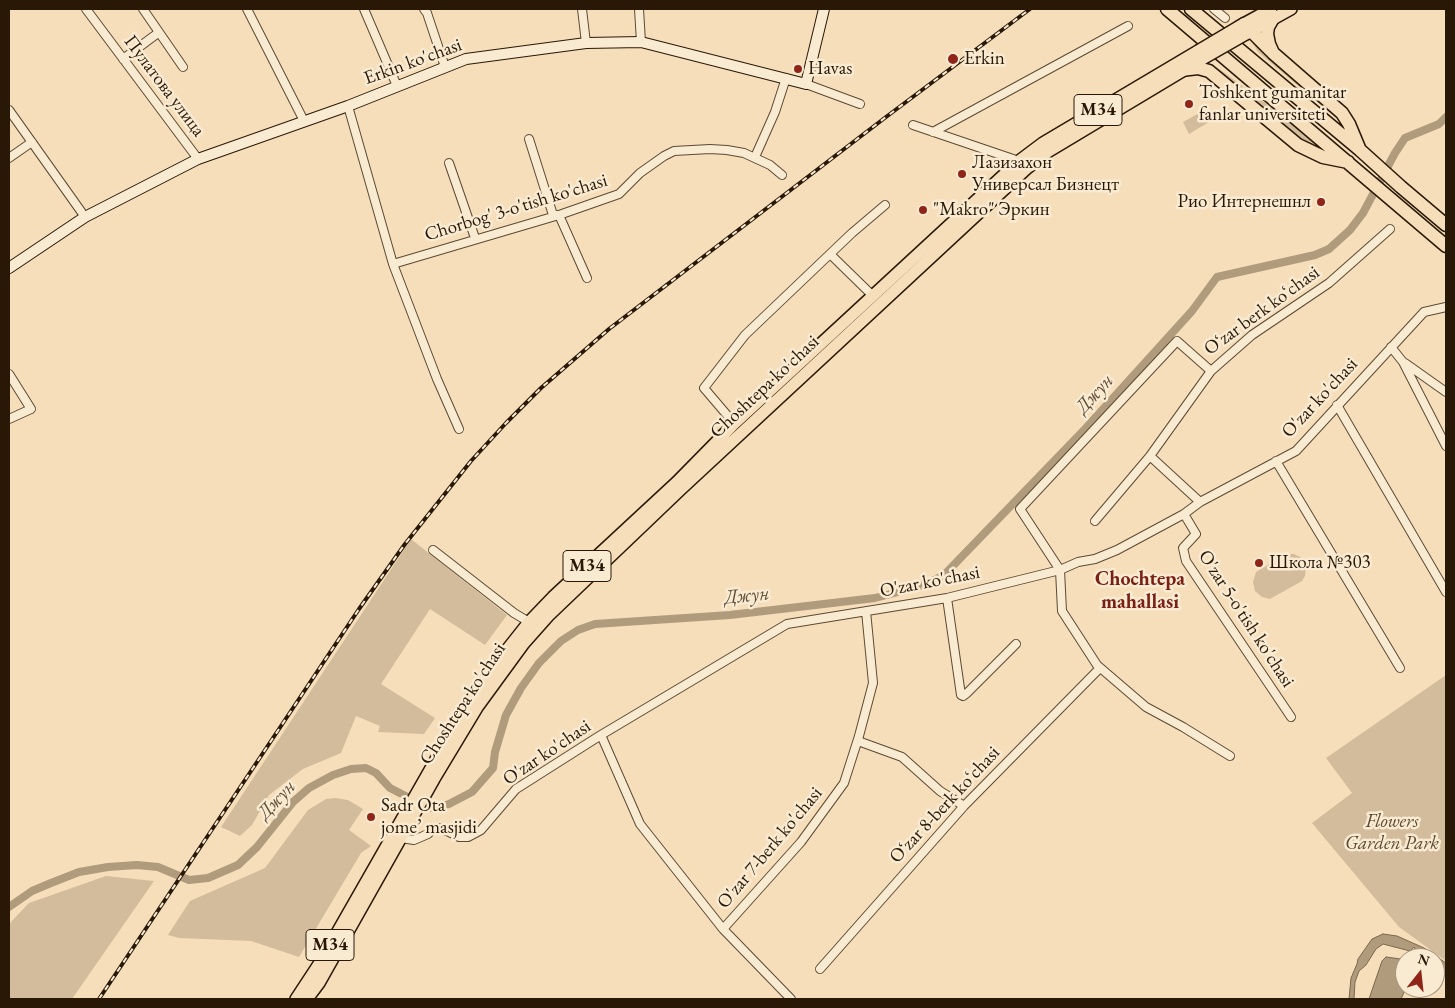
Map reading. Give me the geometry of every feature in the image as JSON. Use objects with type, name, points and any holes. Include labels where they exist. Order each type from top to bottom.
[{"type":"highway","points":[[1167,9],[1446,246]]},
{"type":"highway","points":[[1191,9],[1360,150],[1446,225]]},
{"type":"highway","points":[[1271,14],[1268,39],[1273,52]]},
{"type":"highway","points":[[1245,29],[1342,113],[1360,150]]},
{"type":"highway","points":[[1181,70],[1198,68],[1209,71],[1298,145],[1323,157],[1349,163]]},
{"type":"main road","points":[[806,84],[824,9]]},
{"type":"main road","name":"Choshtepa ko'chasi","points":[[364,893],[430,778],[458,721],[487,675],[529,622],[677,482],[735,423],[783,386],[1022,165],[1043,143],[1271,14],[1291,9]]},
{"type":"main road","name":"Erkin ko'chasi","points":[[9,268],[85,217],[198,159],[348,106],[466,59],[586,44],[641,42],[806,84]]},
{"type":"main road","name":"Choshtepa ko'chasi","points":[[430,778],[486,694],[524,643],[548,616],[680,489],[873,296],[1022,165],[1049,151],[1181,70],[1201,54]]},
{"type":"main road","name":"Choshtepa ko'chasi","points":[[364,893],[401,838],[404,824]]},
{"type":"main road","name":"M34","points":[[296,999],[364,893]]},
{"type":"main road","name":"M34","points":[[308,999],[364,893]]},
{"type":"street","name":"Пулатова улица","points":[[86,9],[198,159]]},
{"type":"street","points":[[143,9],[183,67]]},
{"type":"street","points":[[247,9],[304,121]]},
{"type":"street","points":[[364,9],[397,86]]},
{"type":"street","points":[[424,9],[445,67]]},
{"type":"street","points":[[582,9],[586,44]]},
{"type":"street","points":[[639,9],[641,42]]},
{"type":"street","points":[[1214,9],[1225,18]]},
{"type":"street","points":[[933,132],[1128,26]]},
{"type":"street","points":[[123,59],[158,33]]},
{"type":"street","points":[[755,157],[775,112],[786,78]]},
{"type":"street","name":"Erkin ko'chasi","points":[[806,84],[860,104]]},
{"type":"street","points":[[348,106],[393,264],[437,379],[459,429]]},
{"type":"street","points":[[9,110],[85,217]]},
{"type":"street","points":[[914,125],[1022,165]]},
{"type":"street","points":[[529,139],[553,215],[559,215],[587,278]]},
{"type":"street","points":[[9,158],[32,142]]},
{"type":"street","name":"Chorbog' 3-o'tish ko'chasi","points":[[393,264],[475,238],[559,215],[619,194],[640,173],[674,151],[710,149],[744,153],[770,165],[782,175]]},
{"type":"street","points":[[449,163],[475,238]]},
{"type":"street","points":[[735,423],[704,388],[745,335],[852,233],[885,205]]},
{"type":"street","name":"Oʻzar berk koʻchasi","points":[[1060,570],[1020,509],[1176,341],[1211,371],[1252,334],[1329,283],[1390,229]]},
{"type":"street","points":[[830,254],[873,296]]},
{"type":"street","name":"O'zar ko'chasi","points":[[401,838],[414,840],[438,828],[459,837],[468,837],[481,830],[516,789],[601,735],[788,624],[948,598],[1060,570],[1078,562],[1095,559],[1117,550],[1184,514],[1200,502],[1296,451],[1424,312],[1446,307]]},
{"type":"street","points":[[1390,347],[1403,362],[1446,446]]},
{"type":"street","points":[[1403,362],[1446,392]]},
{"type":"street","points":[[1095,521],[1150,456],[1211,371]]},
{"type":"street","points":[[9,374],[30,410],[9,419]]},
{"type":"street","points":[[1337,405],[1446,592]]},
{"type":"street","points":[[1150,456],[1200,502]]},
{"type":"street","points":[[1276,461],[1400,668]]},
{"type":"street","name":"O'zar 5-o'tish ko'chasi","points":[[1184,514],[1196,534],[1183,548],[1186,561],[1291,717]]},
{"type":"street","points":[[433,550],[514,613],[529,622]]},
{"type":"street","points":[[1060,570],[1062,611],[1100,668],[1146,707],[1184,726],[1230,756]]},
{"type":"street","points":[[948,598],[961,695],[963,696],[1016,644]]},
{"type":"street","name":"O'zar 7-berk ko'chasi","points":[[723,930],[801,842],[844,783],[858,741],[873,682],[866,611]]},
{"type":"street","name":"Oʻzar 8-berk koʻchasi","points":[[820,970],[964,806],[1100,668]]},
{"type":"street","points":[[601,735],[640,824],[723,930],[791,999]]},
{"type":"street","points":[[858,741],[902,757],[940,791],[964,806]]},
{"type":"green space","points":[[1252,42],[1338,116],[1346,126],[1258,52]]},
{"type":"green space","points":[[1218,68],[1287,119],[1324,151],[1301,139],[1225,77]]},
{"type":"green space","points":[[1203,111],[1209,122],[1189,134],[1183,122]]},
{"type":"green space","points":[[411,539],[507,615],[485,645],[430,609],[381,684],[435,718],[424,734],[378,732],[380,726],[356,716],[341,753],[303,769],[269,795],[252,825],[240,836],[221,827]]},
{"type":"green space","points":[[1287,554],[1294,554],[1302,558],[1306,567],[1305,576],[1302,581],[1270,599],[1262,597],[1255,591],[1253,582],[1256,572]]},
{"type":"green space","name":"Flowers Garden Park","points":[[1446,675],[1446,961],[1445,948],[1428,948],[1399,927],[1312,823],[1352,793],[1326,758]]},
{"type":"green space","points":[[326,799],[348,800],[363,809],[349,830],[371,846],[361,853],[299,957],[251,941],[179,938],[168,935],[190,901],[265,868],[308,810]]},
{"type":"green space","points":[[106,876],[154,881],[72,999],[9,999],[9,924],[29,903]]},
{"type":"shaded area","points":[[1383,934],[1397,936],[1424,948],[1398,948],[1383,944],[1376,949],[1366,965],[1359,971],[1355,982],[1354,999],[1349,999],[1351,978],[1358,959],[1372,939]]},
{"type":"shaded area","points":[[1386,957],[1395,958],[1395,998],[1401,999],[1369,999],[1382,961]]},
{"type":"waterway","name":"Джун","points":[[9,907],[32,891],[51,883],[79,872],[108,867],[137,865],[158,867],[189,880],[208,878],[238,865],[257,847],[293,802],[309,788],[333,775],[351,769],[366,768],[376,773],[390,788],[429,808],[449,804],[472,792],[493,768],[495,752],[506,715],[521,688],[539,663],[561,641],[578,630],[595,624],[730,615],[875,598],[917,587],[937,579],[945,574],[1086,428],[1192,311],[1217,277],[1315,255],[1329,249],[1350,230],[1363,213],[1405,138],[1439,124],[1446,117]]},
{"type":"railway","points":[[99,999],[359,609],[405,544],[471,461],[506,423],[541,388],[609,329],[1030,9]]},
{"type":"place","name":"Erkin","points":[[953,59]]},
{"type":"place","name":"Havas","points":[[798,69]]},
{"type":"place","name":"Toshkent gumanitar fanlar universiteti","points":[[1189,104]]},
{"type":"place","name":"Лазизахон Универсал Бизнецт","points":[[962,174]]},
{"type":"place","name":"Рио Интернешнл","points":[[1321,202]]},
{"type":"place","name":"\"Makro\" Эркин","points":[[923,210]]},
{"type":"place","name":"Школа №303","points":[[1259,563]]},
{"type":"place","name":"Sadr Ota jome’ masjidi","points":[[371,817]]},
{"type":"district","name":"Chochtepa mahallasi","points":[[1140,592]]}]
